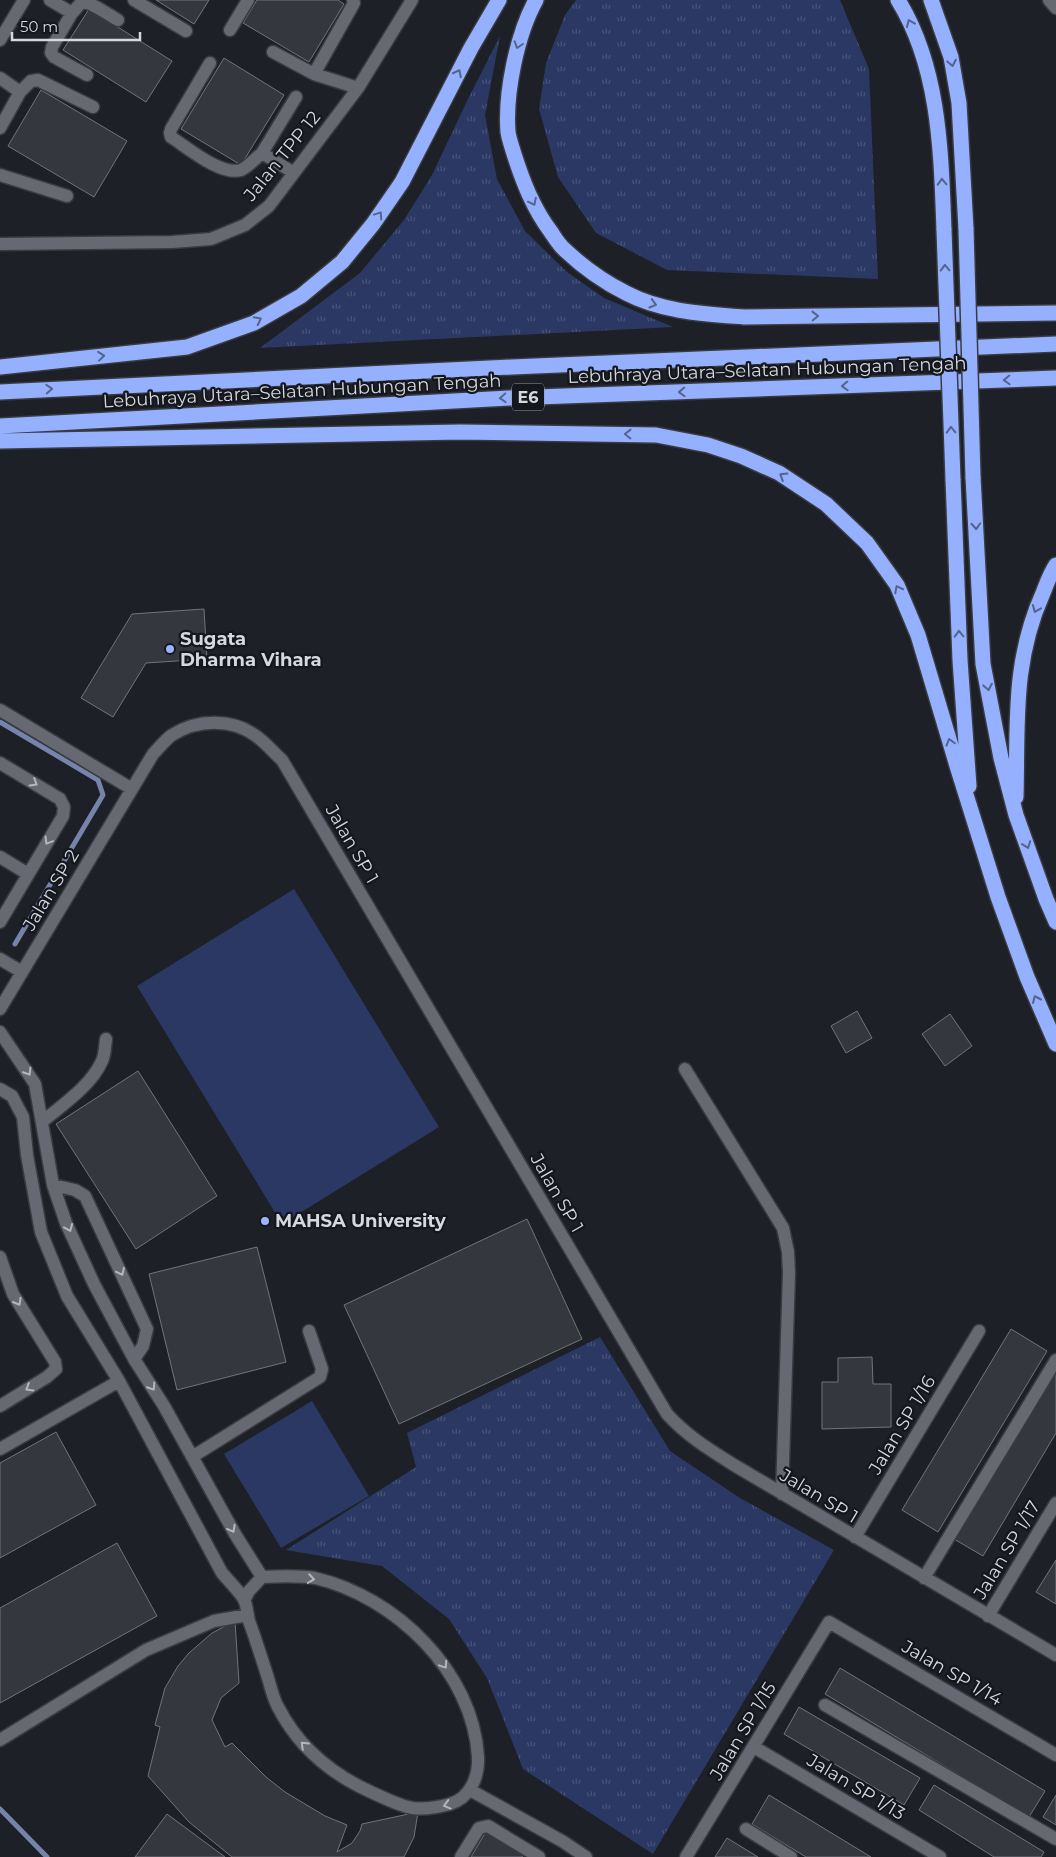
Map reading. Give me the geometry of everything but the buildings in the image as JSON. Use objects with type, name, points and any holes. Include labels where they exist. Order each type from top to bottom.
[{"type":"highway","points":[[0,367],[187,347],[254,323],[301,296],[342,262],[373,224],[402,182],[499,0]]},
{"type":"highway","points":[[536,0],[530,11],[516,51],[510,90],[508,132],[522,180],[539,215],[563,249],[596,276],[627,294],[652,305],[694,313],[744,318],[1056,313]]},
{"type":"highway","points":[[898,0],[906,12],[922,53],[934,99],[941,163],[960,660],[970,805]]},
{"type":"highway","points":[[931,0],[951,57],[959,103],[966,229],[973,477],[983,664],[1001,758],[1016,815],[1056,922]]},
{"type":"highway","name":"Lebuhraya Utara–Selatan Hubungan Tengah","points":[[0,392],[512,367],[1056,344]]},
{"type":"highway","name":"Lebuhraya Utara–Selatan Hubungan Tengah","points":[[0,426],[509,398],[1056,378]]},
{"type":"highway","points":[[0,441],[460,432],[656,435],[708,445],[741,456],[779,473],[826,504],[867,544],[897,586],[918,635],[956,766],[998,897],[1027,977],[1056,1044]]},
{"type":"highway","points":[[1016,815],[1016,713],[1023,656],[1034,614],[1056,565]]},
{"type":"street","points":[[0,40],[24,0]]},
{"type":"street","points":[[50,0],[72,13]]},
{"type":"street","points":[[134,0],[186,31]]},
{"type":"street","points":[[230,30],[248,0]]},
{"type":"street","points":[[314,74],[354,2],[353,0]]},
{"type":"street","name":"Jalan TPP 12","points":[[0,244],[172,242],[210,239],[245,225],[269,206],[358,88],[412,0]]},
{"type":"street","points":[[1049,0],[1056,8]]},
{"type":"street","points":[[87,75],[54,57],[51,53],[52,47],[80,3],[85,1],[91,3],[118,20]]},
{"type":"street","points":[[273,52],[314,74],[358,88]]},
{"type":"street","points":[[210,63],[170,133],[171,137],[218,167],[231,171],[242,169],[262,153],[296,98]]},
{"type":"street","points":[[0,78],[20,92]]},
{"type":"street","points":[[0,128],[20,92],[31,82],[38,80],[93,107]]},
{"type":"street","points":[[262,153],[294,173]]},
{"type":"street","points":[[0,175],[68,196]]},
{"type":"street","points":[[0,710],[132,789]]},
{"type":"street","name":"Jalan SP 1","points":[[132,789],[153,754],[171,736],[194,724],[216,722],[236,726],[256,735],[282,760],[667,1414],[680,1428],[702,1446],[988,1616],[1055,1653]]},
{"type":"street","points":[[0,763],[60,799],[64,807],[63,816],[0,922]]},
{"type":"street","name":"Jalan SP 2","points":[[0,1008],[132,789]]},
{"type":"street","points":[[0,857],[28,874]]},
{"type":"street","points":[[0,959],[22,972]]},
{"type":"street","points":[[0,1032],[35,1084],[52,1185],[66,1223],[94,1284],[134,1360],[164,1406],[235,1534],[262,1577]]},
{"type":"street","points":[[42,1122],[94,1075],[103,1060],[106,1039]]},
{"type":"street","points":[[685,1069],[783,1228],[788,1252],[789,1273],[782,1494]]},
{"type":"street","points":[[0,1089],[12,1096],[23,1118],[27,1156],[41,1232],[67,1296],[120,1381],[222,1573],[244,1600],[277,1706],[296,1738],[328,1767],[354,1784],[410,1809],[430,1809],[458,1802],[470,1790],[478,1767],[477,1746],[473,1726],[458,1688],[440,1660],[416,1634],[384,1608],[349,1590],[315,1578],[290,1576],[262,1577],[249,1590],[244,1600]]},
{"type":"street","points":[[52,1185],[75,1190],[85,1196],[102,1232],[147,1329],[143,1346],[134,1360]]},
{"type":"street","points":[[0,1257],[13,1294],[55,1362],[56,1369],[48,1377],[0,1406]]},
{"type":"street","name":"Jalan SP 1/16","points":[[855,1537],[980,1330]]},
{"type":"street","points":[[192,1457],[320,1377],[322,1369],[309,1331]]},
{"type":"street","points":[[924,1578],[1056,1360]]},
{"type":"street","points":[[1,1446],[120,1381]]},
{"type":"street","name":"Jalan SP 1/17","points":[[988,1616],[1056,1503]]},
{"type":"street","points":[[0,1740],[146,1650],[214,1620],[248,1615]]},
{"type":"street","name":"Jalan SP 1/15","points":[[686,1857],[829,1622]]},
{"type":"street","name":"Jalan SP 1/14","points":[[829,1622],[1056,1755]]},
{"type":"street","points":[[825,1705],[1056,1839]]},
{"type":"street","name":"Jalan SP 1/13","points":[[754,1747],[940,1857]]},
{"type":"street","points":[[470,1790],[562,1841],[586,1857]]},
{"type":"street","points":[[461,1857],[479,1828],[483,1826],[488,1826],[539,1857]]},
{"type":"street","points":[[746,1830],[792,1857]]},
{"type":"green space","points":[[576,0],[840,0],[869,69],[878,279],[667,270],[596,233],[558,177],[539,109],[546,63],[565,15]]},
{"type":"green space","points":[[500,36],[485,115],[497,179],[525,231],[567,272],[604,298],[673,327],[260,348],[360,273],[404,220],[432,175]]},
{"type":"green space","points":[[294,889],[439,1127],[282,1224],[137,986]]},
{"type":"green space","points":[[600,1337],[670,1451],[740,1498],[834,1550],[653,1854],[523,1769],[487,1678],[449,1619],[382,1566],[286,1550],[416,1467],[407,1433]]},
{"type":"green space","points":[[312,1401],[369,1496],[281,1548],[224,1454]]},
{"type":"waterway","points":[[0,722],[98,780],[103,795],[15,944]]},
{"type":"waterway","points":[[0,1809],[47,1857]]},
{"type":"place","name":"Sugata Dharma Vihara","points":[[170,649]]},
{"type":"place","name":"MAHSA University","points":[[265,1221]]}]
